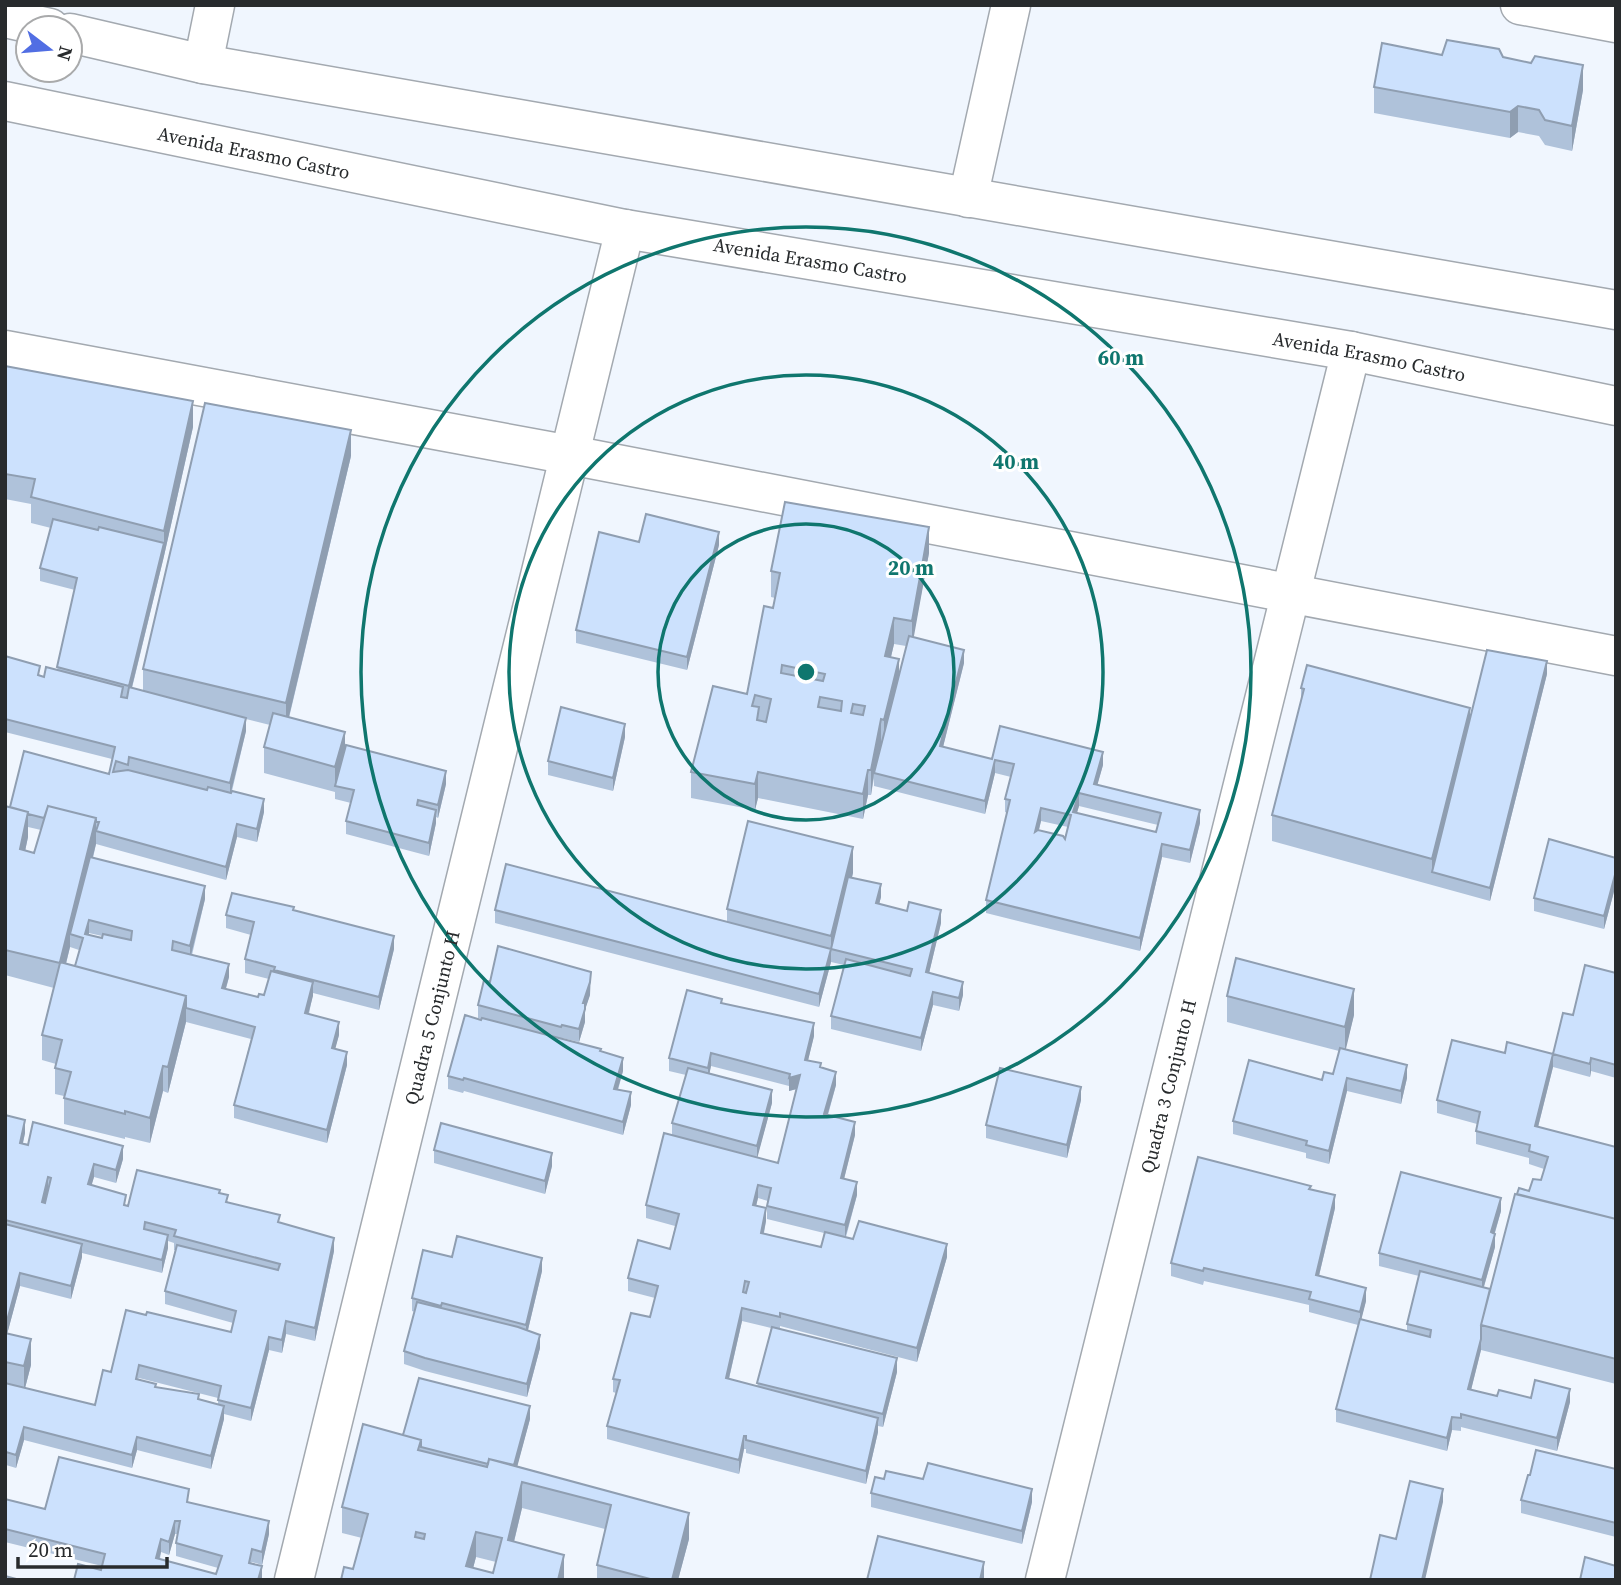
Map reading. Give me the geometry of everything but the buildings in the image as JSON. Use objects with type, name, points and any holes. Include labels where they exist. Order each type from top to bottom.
[{"type":"street","points":[[203,64],[215,5]]},
{"type":"street","points":[[968,198],[1011,5]]},
{"type":"street","points":[[1520,5],[1616,23]]},
{"type":"street","points":[[84,36],[203,64],[1616,310]]},
{"type":"street","name":"Avenida Erasmo Castro","points":[[5,101],[625,229],[1351,351],[1616,406]]},
{"type":"street","name":"Quadra 5 Conjunto H","points":[[294,1580],[625,229]]},
{"type":"street","points":[[5,350],[1616,656]]},
{"type":"street","name":"Quadra 3 Conjunto H","points":[[1045,1580],[1351,351]]}]
